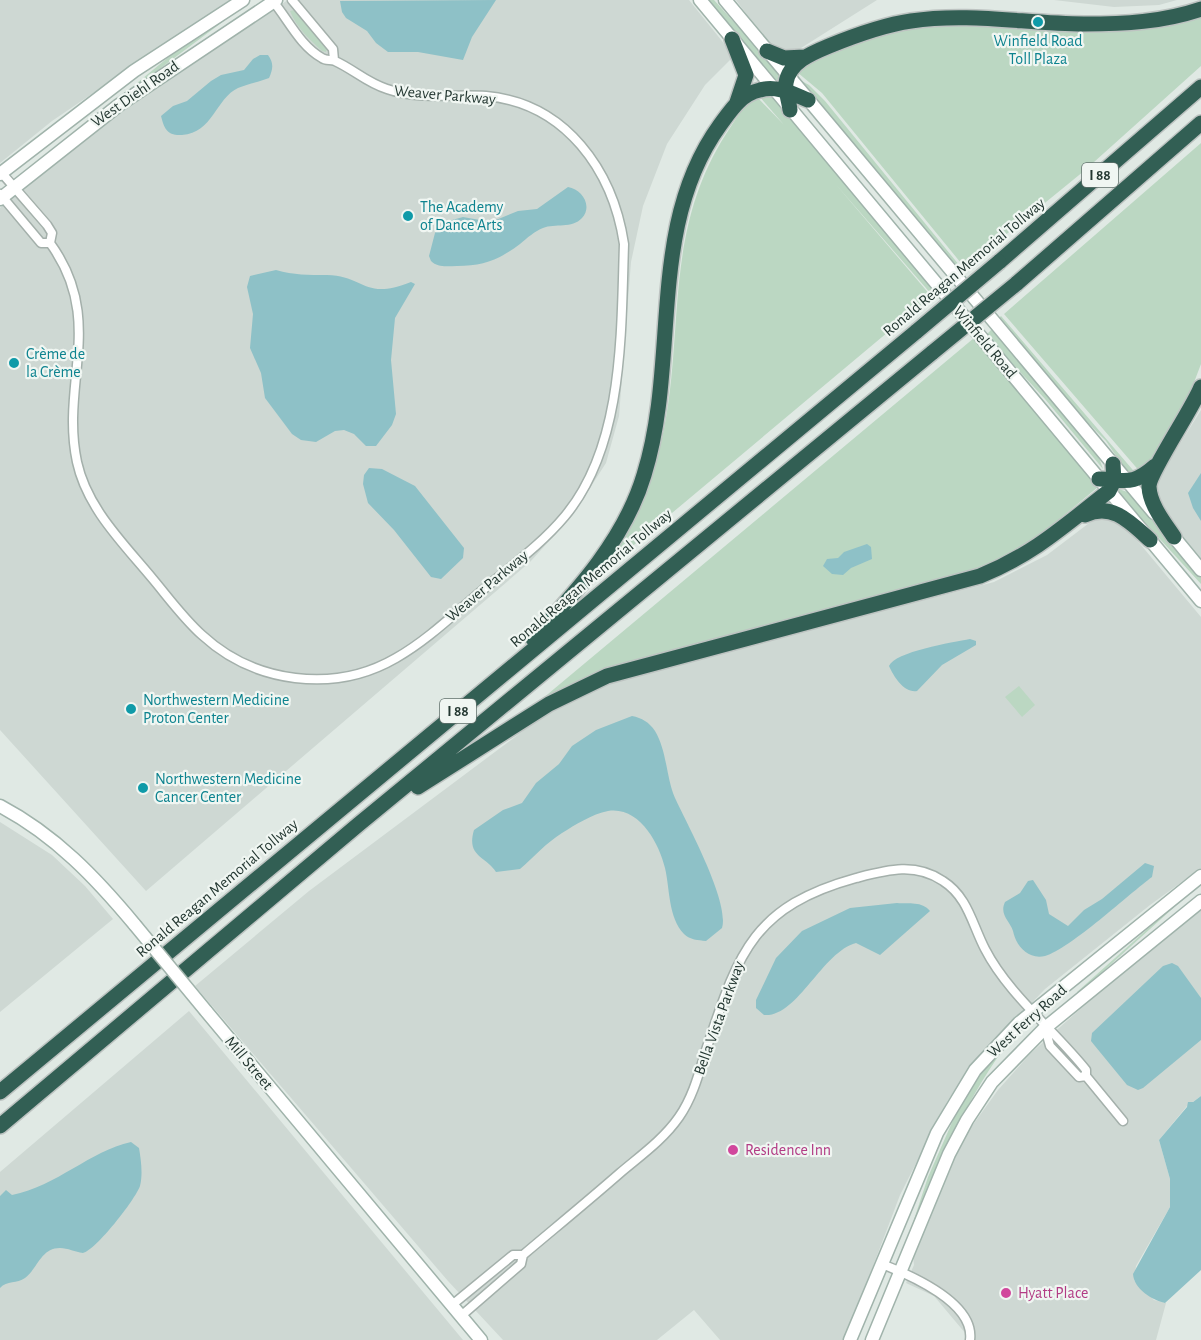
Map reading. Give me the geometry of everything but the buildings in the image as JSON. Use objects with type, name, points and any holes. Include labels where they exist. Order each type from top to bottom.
[{"type":"highway","points":[[790,110],[782,85],[791,69],[806,57],[862,33],[911,21],[968,18],[1113,23],[1168,19],[1201,9]]},
{"type":"highway","points":[[490,685],[585,580],[618,532],[636,499],[657,426],[676,222],[695,166],[710,139],[737,102],[746,75],[732,39]]},
{"type":"highway","points":[[767,51],[784,58],[806,57]]},
{"type":"highway","points":[[737,102],[755,91],[782,85],[808,100]]},
{"type":"highway","name":"Ronald Reagan Memorial Tollway","points":[[0,1092],[917,331],[1201,87]]},
{"type":"highway","name":"I 88","points":[[0,1126],[359,824],[1016,284],[1201,123]]},
{"type":"highway","points":[[1174,537],[1150,494],[1149,484],[1155,466],[1187,417],[1201,387]]},
{"type":"highway","points":[[1112,483],[1113,464]]},
{"type":"highway","points":[[1067,526],[1112,483],[1141,478],[1155,466]]},
{"type":"highway","points":[[359,824],[521,721],[584,686],[650,663],[980,576],[1024,557],[1067,526],[1093,512],[1106,510],[1122,517],[1150,540]]},
{"type":"main road","name":"West Diehl Road","points":[[0,173],[134,71],[243,0]]},
{"type":"main road","points":[[700,0],[732,39],[782,85]]},
{"type":"main road","points":[[726,0],[767,51],[782,85]]},
{"type":"main road","name":"West Diehl Road","points":[[1,196],[119,105],[274,1]]},
{"type":"main road","name":"Winfield Road","points":[[808,100],[1113,464]]},
{"type":"main road","name":"Winfield Road","points":[[790,110],[1112,483],[1150,540],[1201,601]]},
{"type":"main road","name":"Winfield Road","points":[[1112,483],[1174,537],[1201,570]]},
{"type":"main road","name":"Mill Street","points":[[0,806],[28,822],[65,850],[107,891],[481,1340]]},
{"type":"main road","name":"West Ferry Road","points":[[850,1340],[925,1159],[948,1112],[975,1070],[1033,1012],[1201,876]]},
{"type":"main road","name":"West Ferry Road","points":[[872,1340],[946,1162],[967,1120],[1003,1067],[1046,1028],[1201,902]]},
{"type":"street","name":"Weaver Parkway","points":[[292,0],[333,49],[334,60]]},
{"type":"street","name":"Weaver Parkway","points":[[0,173],[52,233],[50,243],[67,273],[78,310],[80,345],[72,431],[77,462],[84,484],[106,522],[189,622],[208,640],[233,658],[260,670],[291,678],[320,679],[352,675],[385,664],[411,649],[555,527],[576,501],[594,470],[608,432],[614,402],[624,244],[616,203],[601,171],[580,143],[557,124],[534,111],[497,98],[416,95],[389,90],[356,75],[334,60],[324,60],[293,30],[274,1]]},
{"type":"street","name":"Weaver Parkway","points":[[1,196],[41,243],[50,243]]},
{"type":"street","name":"Bella Vista Parkway","points":[[461,1316],[521,1264],[523,1255],[670,1129],[691,1095],[725,992],[740,958],[766,924],[803,896],[837,883],[888,870],[908,868],[931,874],[948,884],[964,901],[990,957],[1046,1028],[1060,1037],[1086,1070],[1086,1076],[1123,1121]]},
{"type":"street","name":"Bella Vista Parkway","points":[[452,1305],[513,1255],[523,1255]]},
{"type":"street","points":[[882,1264],[940,1292],[967,1322],[970,1328],[970,1340]]},
{"type":"shaded area","points":[[0,0],[230,0],[52,121],[0,163]]},
{"type":"shaded area","points":[[288,0],[689,0],[734,56],[705,85],[667,144],[643,206],[631,262],[619,416],[606,463],[572,516],[530,562],[146,891],[0,730],[0,208],[34,176],[158,82]]},
{"type":"shaded area","points":[[736,0],[877,0],[790,55],[770,46]]},
{"type":"shaded area","points":[[1054,0],[1177,0],[1159,5],[1114,7]]},
{"type":"shaded area","points":[[1201,410],[1201,560],[1159,506],[1153,487]]},
{"type":"shaded area","points":[[1101,514],[1126,527],[1201,617],[1201,868],[1150,905],[1045,989],[972,1065],[948,1100],[900,1195],[845,1340],[720,1340],[694,1310],[657,1340],[503,1340],[448,1281],[195,986],[309,891],[547,713],[607,684],[644,672],[994,582],[1047,555]]},
{"type":"shaded area","points":[[0,822],[52,855],[85,886],[113,919],[0,1012]]},
{"type":"shaded area","points":[[1201,908],[1201,1096],[1187,1106],[1159,1140],[1170,1179],[1170,1207],[1136,1266],[1134,1280],[1154,1300],[1166,1303],[1156,1340],[965,1340],[966,1334],[934,1296],[906,1283],[914,1265],[913,1255],[951,1162],[967,1133],[998,1090],[1030,1054],[1116,977]]},
{"type":"shaded area","points":[[189,1011],[463,1340],[0,1340],[0,1172]]},
{"type":"green space","points":[[706,0],[714,0],[779,72],[779,79],[775,81]]},
{"type":"green space","points":[[244,6],[103,111],[199,32]]},
{"type":"green space","points":[[294,10],[309,23],[327,49],[326,52],[322,51],[300,28],[290,11]]},
{"type":"green space","points":[[1201,18],[1201,66],[1084,171],[965,268],[822,93],[797,72],[818,58],[858,42],[925,25],[994,24],[1097,31],[1166,27]]},
{"type":"green space","points":[[798,79],[809,85],[825,101],[964,271],[960,274]]},
{"type":"green space","points":[[771,95],[938,293],[932,295],[759,96]]},
{"type":"green space","points":[[757,97],[792,133],[931,296],[598,575],[639,506],[658,455],[667,413],[678,292],[691,213],[705,173],[726,134],[743,108]]},
{"type":"green space","points":[[1201,143],[1201,364],[1175,421],[1141,473],[1004,314]]},
{"type":"green space","points":[[1001,316],[1138,476],[1131,478],[1106,441],[1073,408],[998,319]]},
{"type":"green space","points":[[992,329],[1098,455],[1103,469],[1045,399],[986,335]]},
{"type":"green space","points":[[974,338],[1098,487],[1033,541],[987,565],[874,599],[620,664],[536,704]]},
{"type":"green space","points":[[1119,489],[1130,493],[1201,578],[1201,584],[1116,491]]},
{"type":"green space","points":[[1019,686],[1035,705],[1022,717],[1005,697]]},
{"type":"green space","points":[[1191,890],[1191,892],[1078,994],[1077,992]]},
{"type":"green space","points":[[1004,1046],[962,1118],[906,1244],[928,1177],[965,1093]]},
{"type":"water","points":[[496,0],[472,37],[463,60],[418,52],[388,52],[376,43],[367,31],[346,18],[340,1]]},
{"type":"water","points":[[260,55],[268,55],[272,63],[269,78],[238,88],[231,93],[208,122],[192,133],[177,135],[167,130],[161,116],[173,106],[187,101],[221,75],[244,70],[253,59]]},
{"type":"water","points":[[568,187],[578,191],[586,203],[582,218],[573,224],[540,229],[505,254],[483,263],[443,266],[431,261],[429,256],[435,233],[445,222],[463,217],[491,222],[518,211],[537,209]]},
{"type":"water","points":[[276,270],[295,274],[340,276],[366,286],[383,289],[411,282],[415,284],[395,318],[391,360],[396,414],[392,425],[376,446],[366,446],[354,434],[344,430],[335,431],[316,442],[301,440],[292,434],[265,398],[261,373],[250,348],[253,314],[247,287],[250,276]]},
{"type":"water","points":[[369,468],[382,469],[415,486],[464,548],[463,558],[441,579],[431,577],[394,530],[368,503],[363,484],[364,475]]},
{"type":"water","points":[[1201,473],[1201,521],[1188,493]]},
{"type":"water","points":[[867,544],[871,547],[872,559],[851,568],[843,575],[832,574],[823,566],[827,559],[838,558],[844,552]]},
{"type":"water","points":[[970,639],[976,641],[976,645],[942,665],[917,691],[904,687],[889,666],[901,656],[912,652]]},
{"type":"water","points":[[632,716],[648,723],[659,739],[675,798],[720,900],[723,916],[722,928],[706,941],[689,937],[679,927],[672,911],[665,868],[658,848],[646,828],[629,814],[608,811],[584,820],[556,837],[520,869],[496,872],[478,855],[473,846],[474,830],[503,810],[522,803],[536,783],[559,764],[572,746],[596,730]]},
{"type":"water","points":[[1145,863],[1154,866],[1152,877],[1069,943],[1039,957],[1028,954],[1020,947],[1004,914],[1003,907],[1005,902],[1020,893],[1028,881],[1033,880],[1046,900],[1049,914],[1068,926],[1084,910],[1102,899]]},
{"type":"water","points":[[897,903],[919,904],[930,911],[880,955],[856,943],[844,949],[832,958],[799,996],[776,1013],[764,1015],[756,1008],[756,1000],[776,958],[802,931],[850,908]]},
{"type":"water","points":[[1172,963],[1178,966],[1201,998],[1201,1040],[1138,1090],[1127,1085],[1095,1046],[1091,1041],[1092,1033],[1163,966]]},
{"type":"water","points":[[1201,1096],[1201,1270],[1165,1303],[1144,1293],[1133,1274],[1170,1207],[1170,1179],[1159,1140],[1187,1107],[1188,1102],[1193,1102]]},
{"type":"water","points":[[131,1142],[139,1148],[142,1172],[140,1186],[131,1202],[97,1243],[83,1253],[60,1248],[48,1251],[25,1278],[0,1288],[0,1196],[6,1190],[12,1195],[28,1191],[59,1177],[101,1153]]},
{"type":"place","name":"Winfield Road Toll Plaza","points":[[1038,22]]},
{"type":"place","name":"The Academy of Dance Arts","points":[[408,216]]},
{"type":"place","name":"Crème de la Crème","points":[[14,363]]},
{"type":"place","name":"Northwestern Medicine Proton Center","points":[[131,709]]},
{"type":"place","name":"Northwestern Medicine Cancer Center","points":[[143,788]]},
{"type":"place","name":"Residence Inn","points":[[733,1150]]},
{"type":"place","name":"Hyatt Place","points":[[1006,1293]]}]
